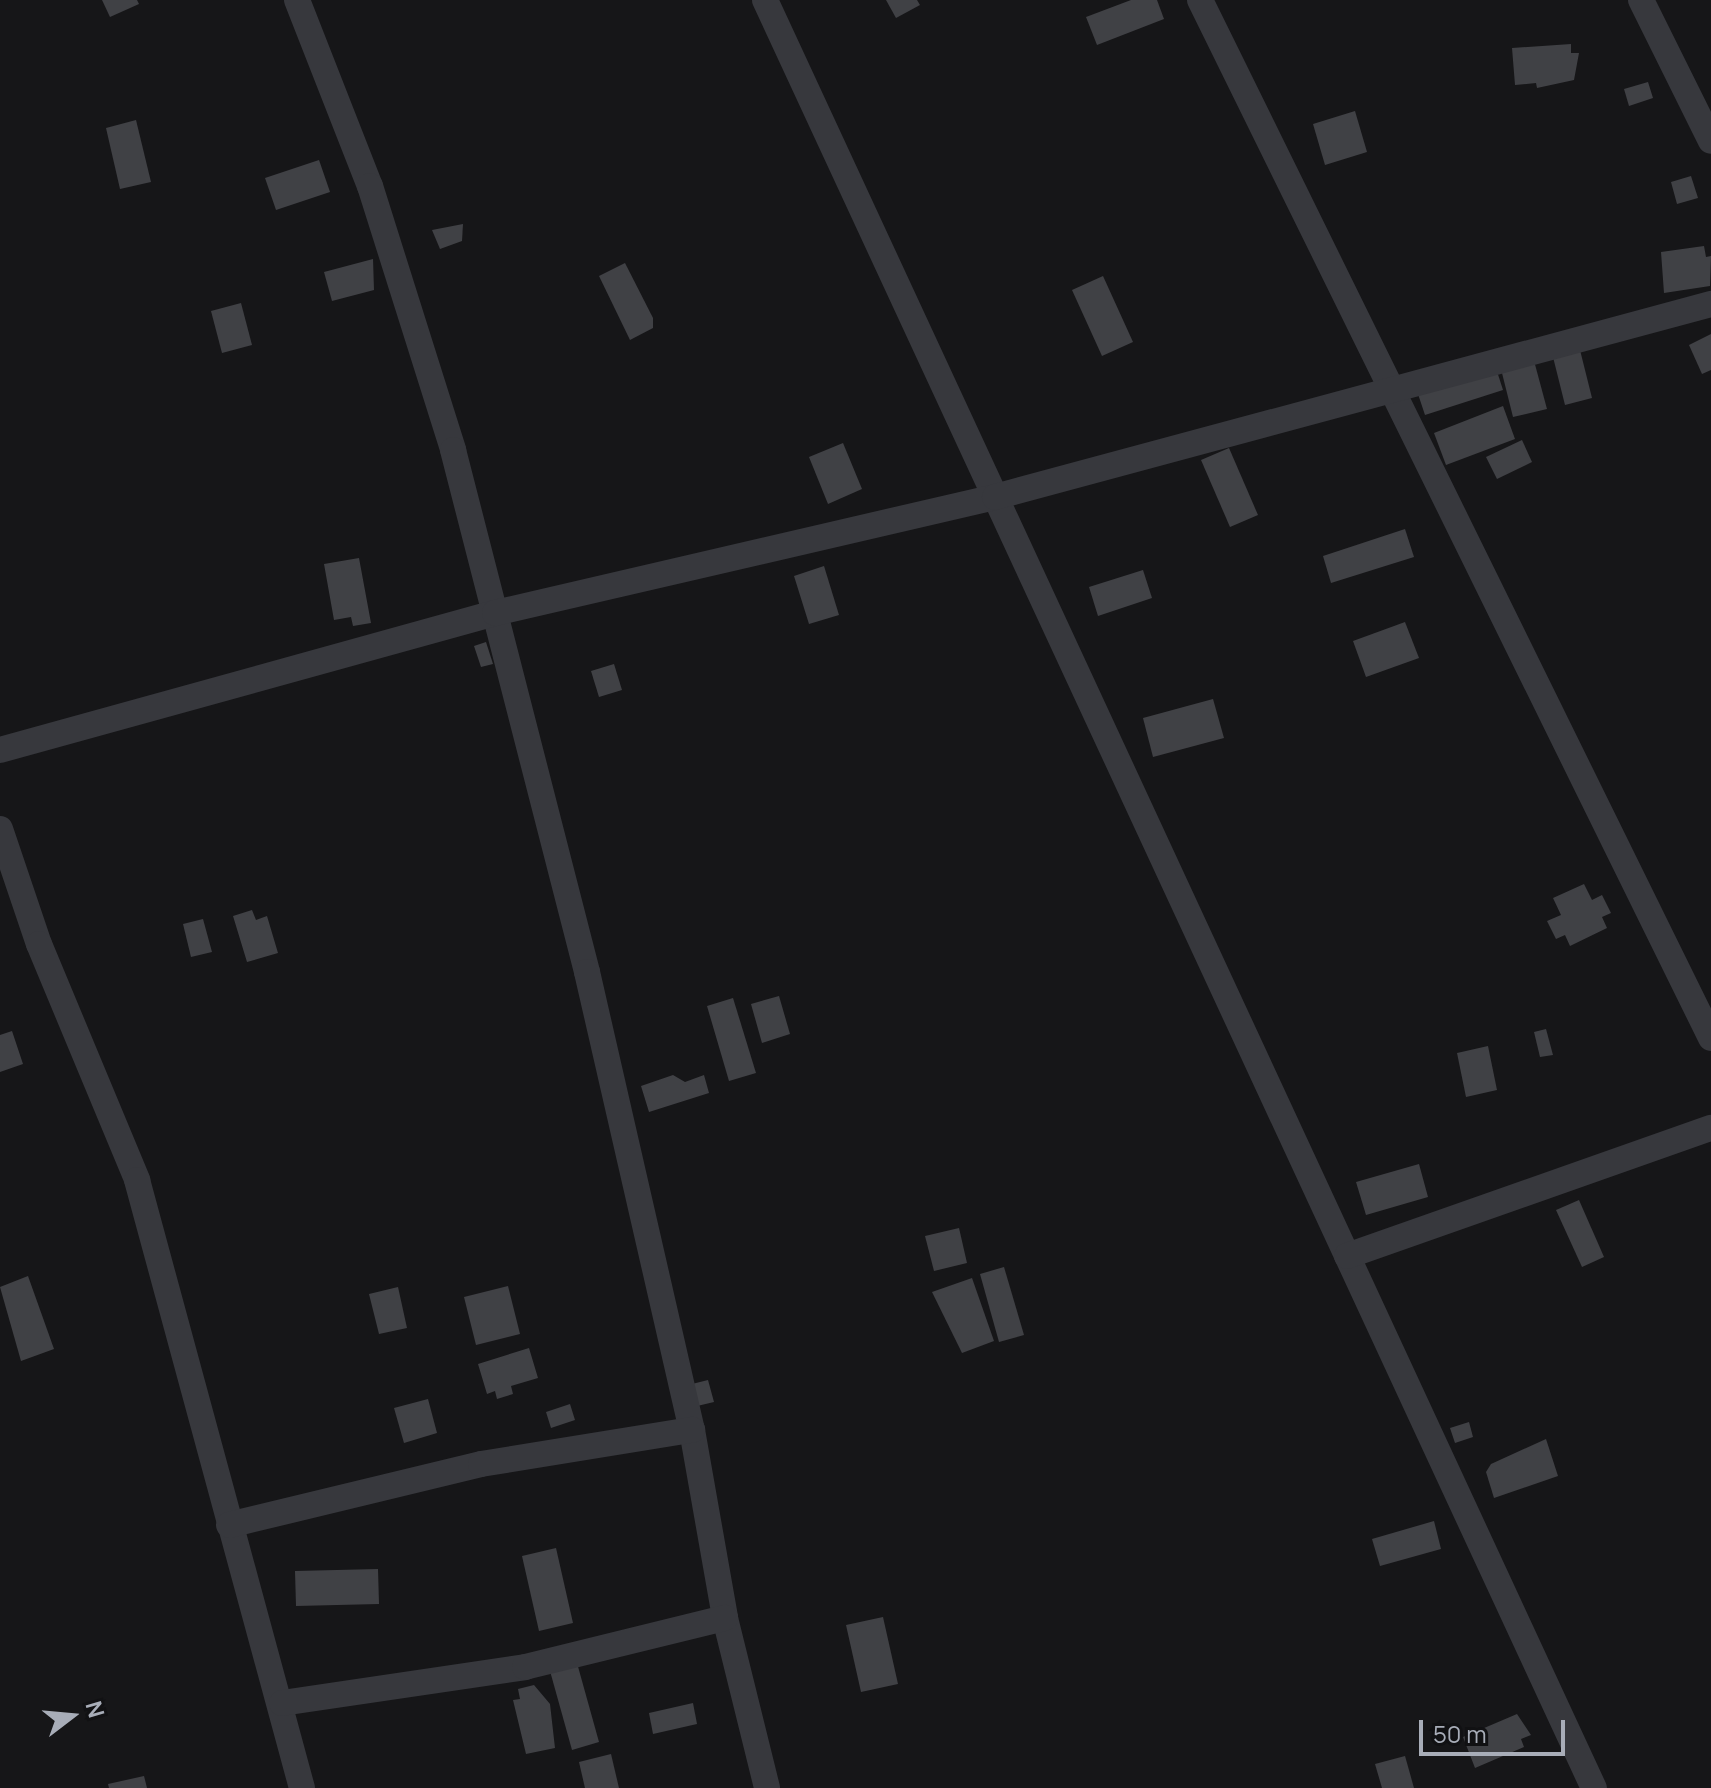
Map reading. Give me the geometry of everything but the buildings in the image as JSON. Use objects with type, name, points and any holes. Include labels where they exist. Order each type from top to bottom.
[{"type":"street","points":[[297,0],[370,186],[453,450],[692,1430],[725,1618],[767,1788]]},
{"type":"street","points":[[765,0],[1594,1788]]},
{"type":"street","points":[[1200,0],[1395,390],[1711,1038]]},
{"type":"street","points":[[1641,0],[1711,141]]},
{"type":"street","points":[[0,750],[495,613],[995,497],[1711,304]]},
{"type":"street","points":[[0,829],[39,944],[137,1180],[229,1525],[282,1703],[302,1788]]},
{"type":"street","points":[[1347,1256],[1711,1128]]},
{"type":"street","points":[[229,1525],[481,1464],[692,1430]]},
{"type":"street","points":[[282,1703],[525,1667],[725,1618]]}]
